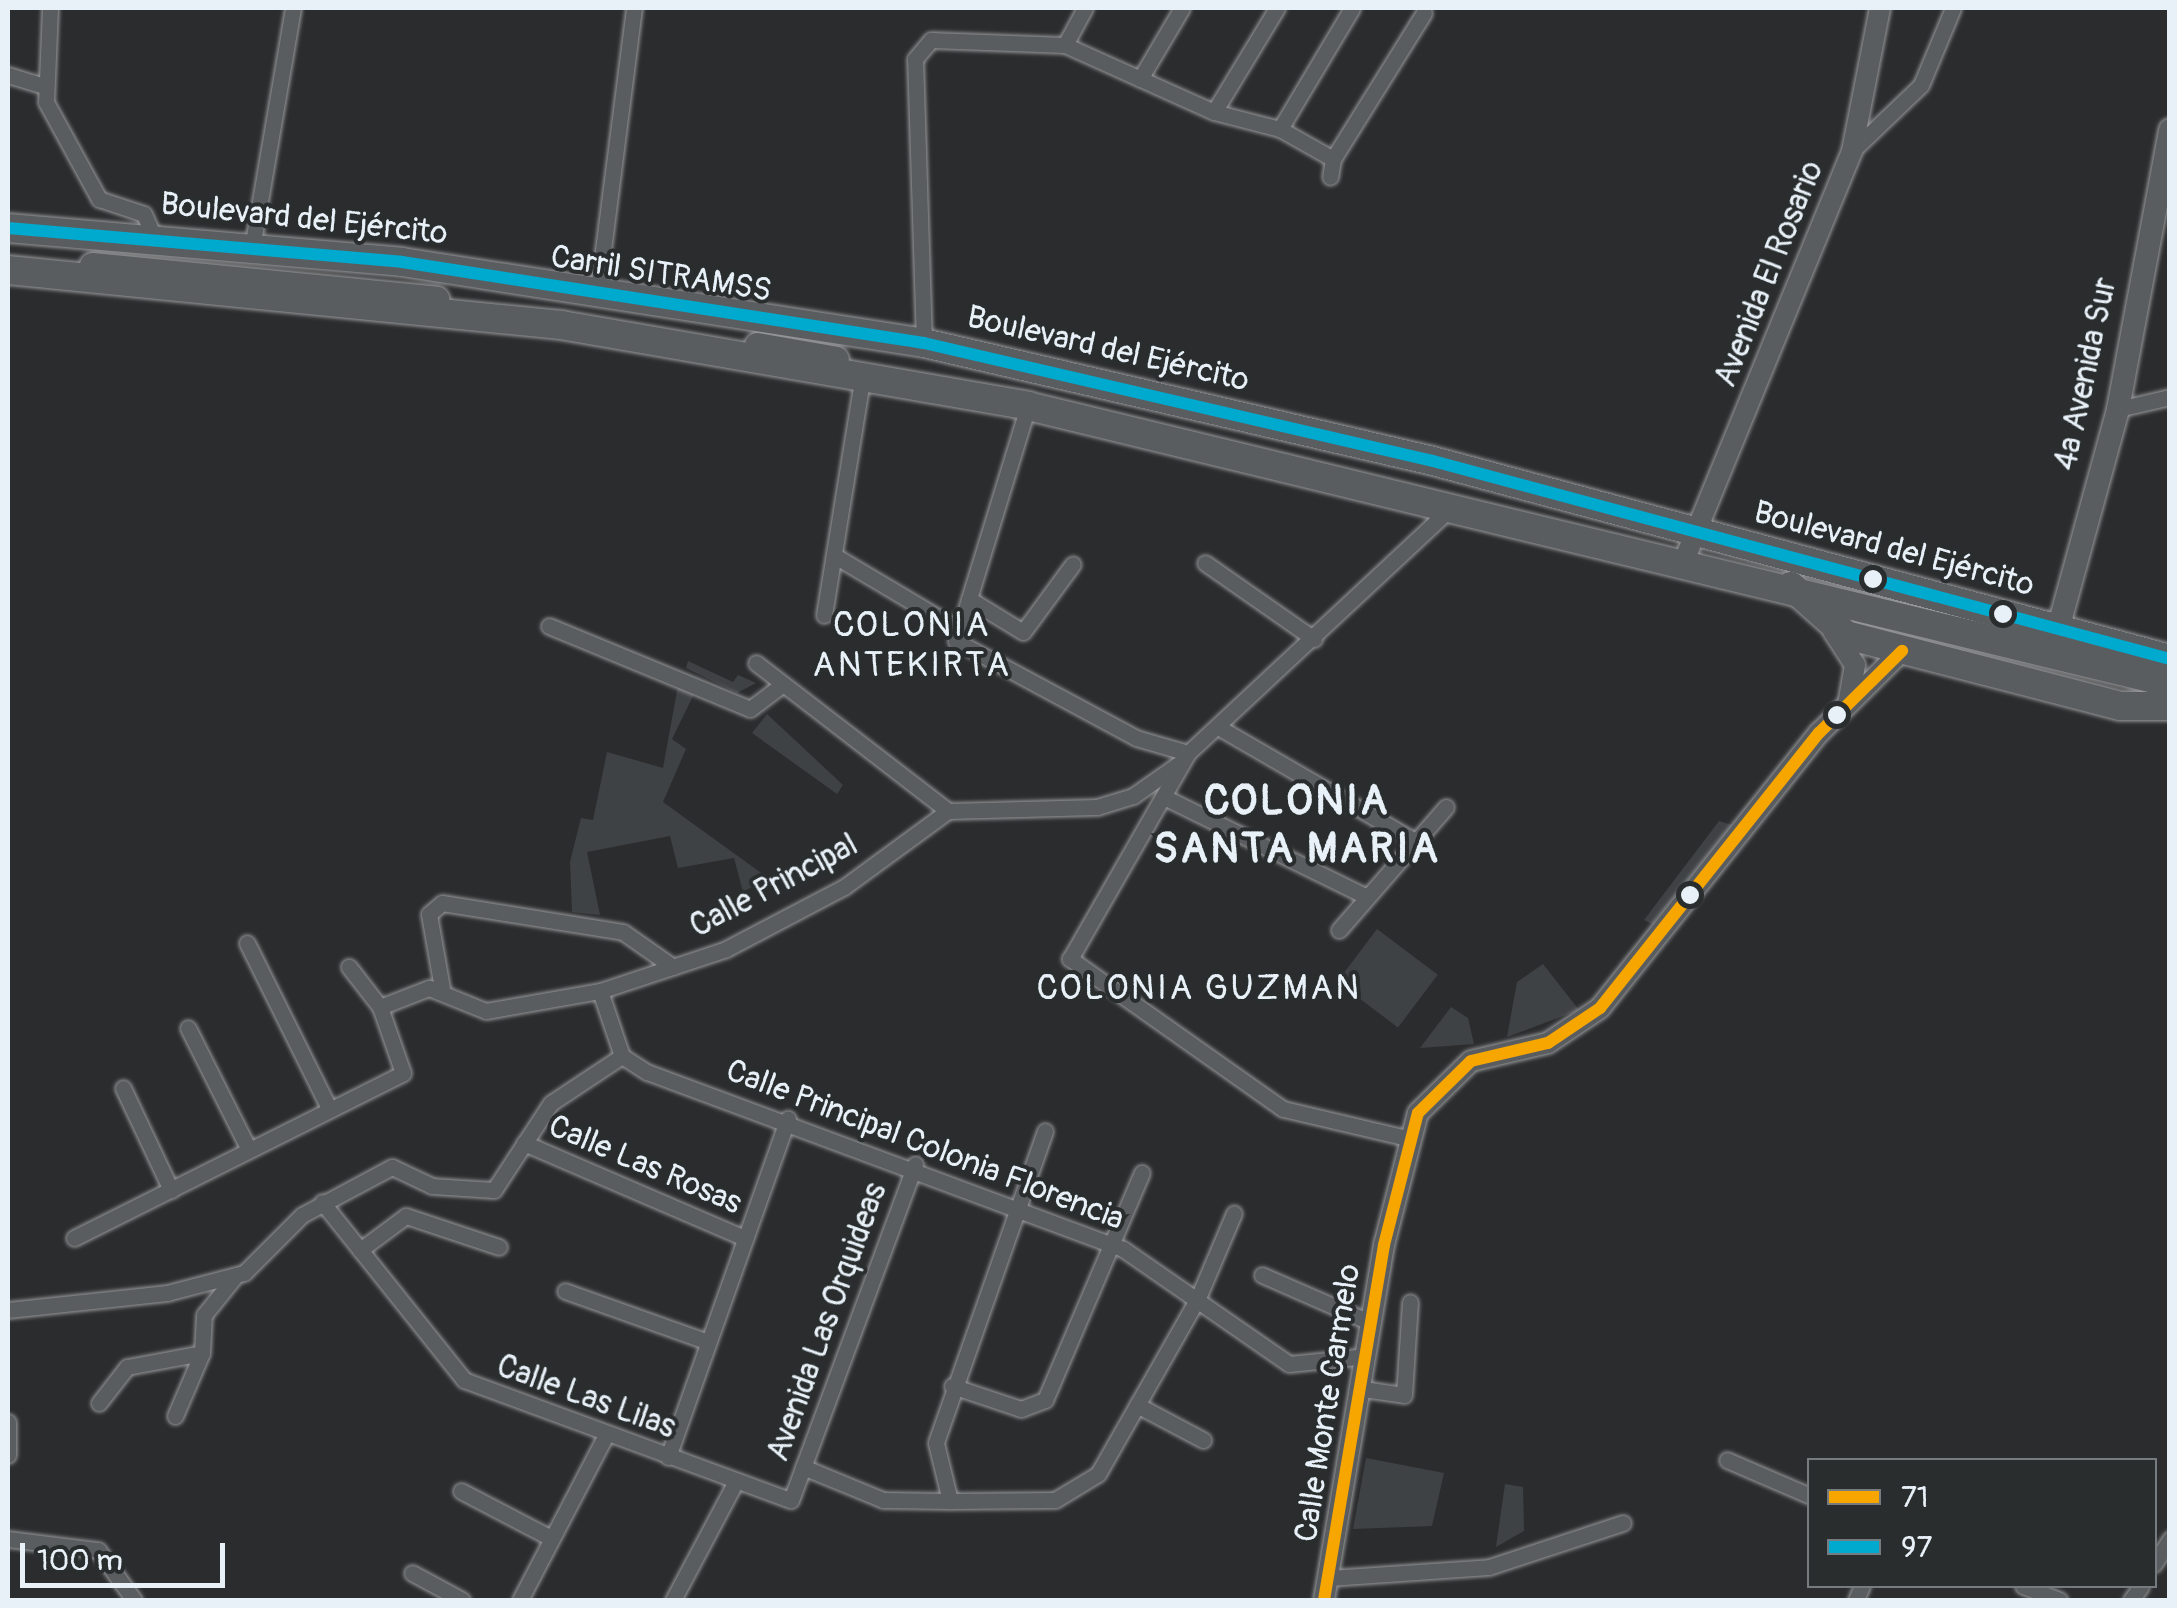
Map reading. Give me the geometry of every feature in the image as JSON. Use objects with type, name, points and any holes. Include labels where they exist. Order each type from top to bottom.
[{"type":"highway","name":"Boulevard del Ejército","points":[[8,228],[252,248],[598,289],[924,343],[1645,516],[1691,544],[2058,629],[2170,659]]},
{"type":"highway","name":"Boulevard del Ejército","points":[[8,270],[364,299],[863,375],[1028,406],[1791,586],[2170,682]]},
{"type":"highway","points":[[1791,586],[1831,630],[2120,706],[2170,706]]},
{"type":"main road","name":"4a Avenida Sur","points":[[2058,629],[2118,409],[2170,130]]},
{"type":"main road","name":"Carril SITRAMSS","points":[[8,237],[357,264],[733,317],[1016,370],[1645,516]]},
{"type":"main road","name":"Carril SITRAMSS","points":[[8,260],[309,284],[799,352],[1691,544],[1760,579]]},
{"type":"street","points":[[50,8],[44,86],[99,199],[144,214],[155,240]]},
{"type":"street","points":[[252,248],[293,8]]},
{"type":"street","points":[[598,289],[634,8]]},
{"type":"street","points":[[1065,45],[1086,8]]},
{"type":"street","points":[[1140,79],[1182,8]]},
{"type":"street","points":[[1214,112],[1277,8]]},
{"type":"street","points":[[1280,129],[1352,8]]},
{"type":"street","name":"Avenida El Rosario","points":[[1691,544],[1852,151],[1880,8]]},
{"type":"street","points":[[1852,151],[1921,85],[1954,8]]},
{"type":"street","points":[[1330,177],[1333,159],[1424,13]]},
{"type":"street","points":[[924,343],[919,48],[977,36],[1065,45],[1214,112],[1280,129],[1333,159]]},
{"type":"street","points":[[8,75],[44,86]]},
{"type":"street","points":[[824,614],[863,375]]},
{"type":"street","points":[[2118,409],[2170,398]]},
{"type":"street","points":[[953,626],[969,599],[1028,406]]},
{"type":"street","points":[[756,664],[948,811],[1097,807],[1133,796],[1184,758],[1451,508]]},
{"type":"street","points":[[836,556],[953,626],[977,658],[1184,758]]},
{"type":"street","points":[[1205,562],[1314,639]]},
{"type":"street","points":[[969,599],[1023,632],[1073,564]]},
{"type":"street","points":[[549,626],[750,709],[783,684]]},
{"type":"street","points":[[1831,630],[1855,665],[1849,700]]},
{"type":"street","name":"Calle Monte Carmelo","points":[[1324,1600],[1407,1138],[1454,1072],[1548,1042],[1600,1008],[1849,700],[1902,651]]},
{"type":"street","points":[[1218,726],[1415,841]]},
{"type":"street","points":[[1184,758],[1168,798],[1070,959],[1283,1109],[1407,1138]]},
{"type":"street","points":[[1168,798],[1365,896]]},
{"type":"street","points":[[1340,930],[1365,896],[1446,807]]},
{"type":"street","name":"Calle Principal","points":[[442,988],[486,1011],[600,992],[673,967],[844,887],[948,811]]},
{"type":"street","points":[[380,1006],[442,988],[429,914],[442,902],[623,932],[673,967]]},
{"type":"street","points":[[247,943],[330,1110]]},
{"type":"street","points":[[74,1238],[403,1073],[380,1006],[349,968]]},
{"type":"street","points":[[8,1310],[236,1275],[262,1263],[322,1202],[392,1167],[432,1186],[494,1190],[551,1103],[622,1056],[600,992]]},
{"type":"street","points":[[188,1028],[249,1150]]},
{"type":"street","name":"Calle Principal Colonia Florencia","points":[[622,1056],[914,1164],[1108,1243],[1198,1298],[1289,1364],[1367,1356]]},
{"type":"street","points":[[123,1088],[170,1190]]},
{"type":"street","points":[[668,1457],[788,1118]]},
{"type":"street","points":[[950,1501],[936,1442],[952,1386],[1045,1131]]},
{"type":"street","name":"Calle Las Rosas","points":[[524,1143],[746,1238]]},
{"type":"street","name":"Avenida Las Orquideas","points":[[790,1500],[914,1164]]},
{"type":"street","points":[[952,1386],[1022,1410],[1040,1405],[1142,1173]]},
{"type":"street","name":"Calle Las Lilas","points":[[322,1202],[464,1380],[790,1500]]},
{"type":"street","points":[[803,1467],[883,1500],[950,1501],[1072,1494],[1098,1474],[1198,1298],[1234,1213]]},
{"type":"street","points":[[360,1250],[406,1216],[499,1247]]},
{"type":"street","points":[[174,1416],[202,1353],[204,1315],[236,1275]]},
{"type":"street","points":[[1262,1275],[1372,1323]]},
{"type":"street","points":[[565,1292],[708,1342]]},
{"type":"street","points":[[1363,1389],[1404,1396],[1410,1302]]},
{"type":"street","points":[[99,1403],[126,1367],[202,1353]]},
{"type":"street","points":[[1137,1405],[1203,1440]]},
{"type":"street","points":[[8,1422],[8,1455]]},
{"type":"street","points":[[520,1600],[606,1435]]},
{"type":"street","points":[[1727,1460],[1807,1495]]},
{"type":"street","points":[[674,1600],[736,1480]]},
{"type":"street","points":[[461,1492],[551,1538]]},
{"type":"street","points":[[1329,1578],[1490,1567],[1623,1523]]},
{"type":"street","points":[[8,1538],[98,1550],[134,1600]]},
{"type":"street","points":[[412,1573],[462,1600]]},
{"type":"street","points":[[2028,1588],[2058,1600]]},
{"type":"shaded area","points":[[688,661],[733,682],[738,675],[756,683],[737,693],[686,668]]},
{"type":"shaded area","points":[[679,680],[695,692],[672,739],[686,749],[663,802],[768,878],[743,892],[734,858],[678,868],[670,836],[587,852],[600,915],[572,912],[570,862],[581,818],[593,820],[607,752],[663,768]]},
{"type":"shaded area","points":[[767,714],[843,785],[837,794],[752,733]]},
{"type":"shaded area","points":[[1719,821],[1732,825],[1652,924],[1644,920]]},
{"type":"shaded area","points":[[1377,929],[1438,975],[1398,1027],[1337,982]]},
{"type":"shaded area","points":[[1543,964],[1579,1010],[1507,1037],[1517,982]]},
{"type":"shaded area","points":[[1451,1007],[1468,1018],[1474,1044],[1420,1048]]},
{"type":"shaded area","points":[[1366,1458],[1444,1473],[1432,1526],[1353,1529]]},
{"type":"shaded area","points":[[1505,1484],[1523,1487],[1524,1531],[1496,1547]]},
{"type":"transit line","name":"97","points":[[8,228],[402,262],[924,343],[1433,461],[2170,659]]},
{"type":"transit line","name":"71","points":[[1324,1600],[1384,1245],[1418,1113],[1471,1061],[1548,1043],[1600,1008],[1819,733],[1902,651]]},
{"type":"district","name":"COLONIA ANTEKIRTA","points":[[912,645]]},
{"type":"district","name":"COLONIA SANTA MARIA","points":[[1297,825]]},
{"type":"district","name":"COLONIA GUZMAN","points":[[1199,988]]}]
